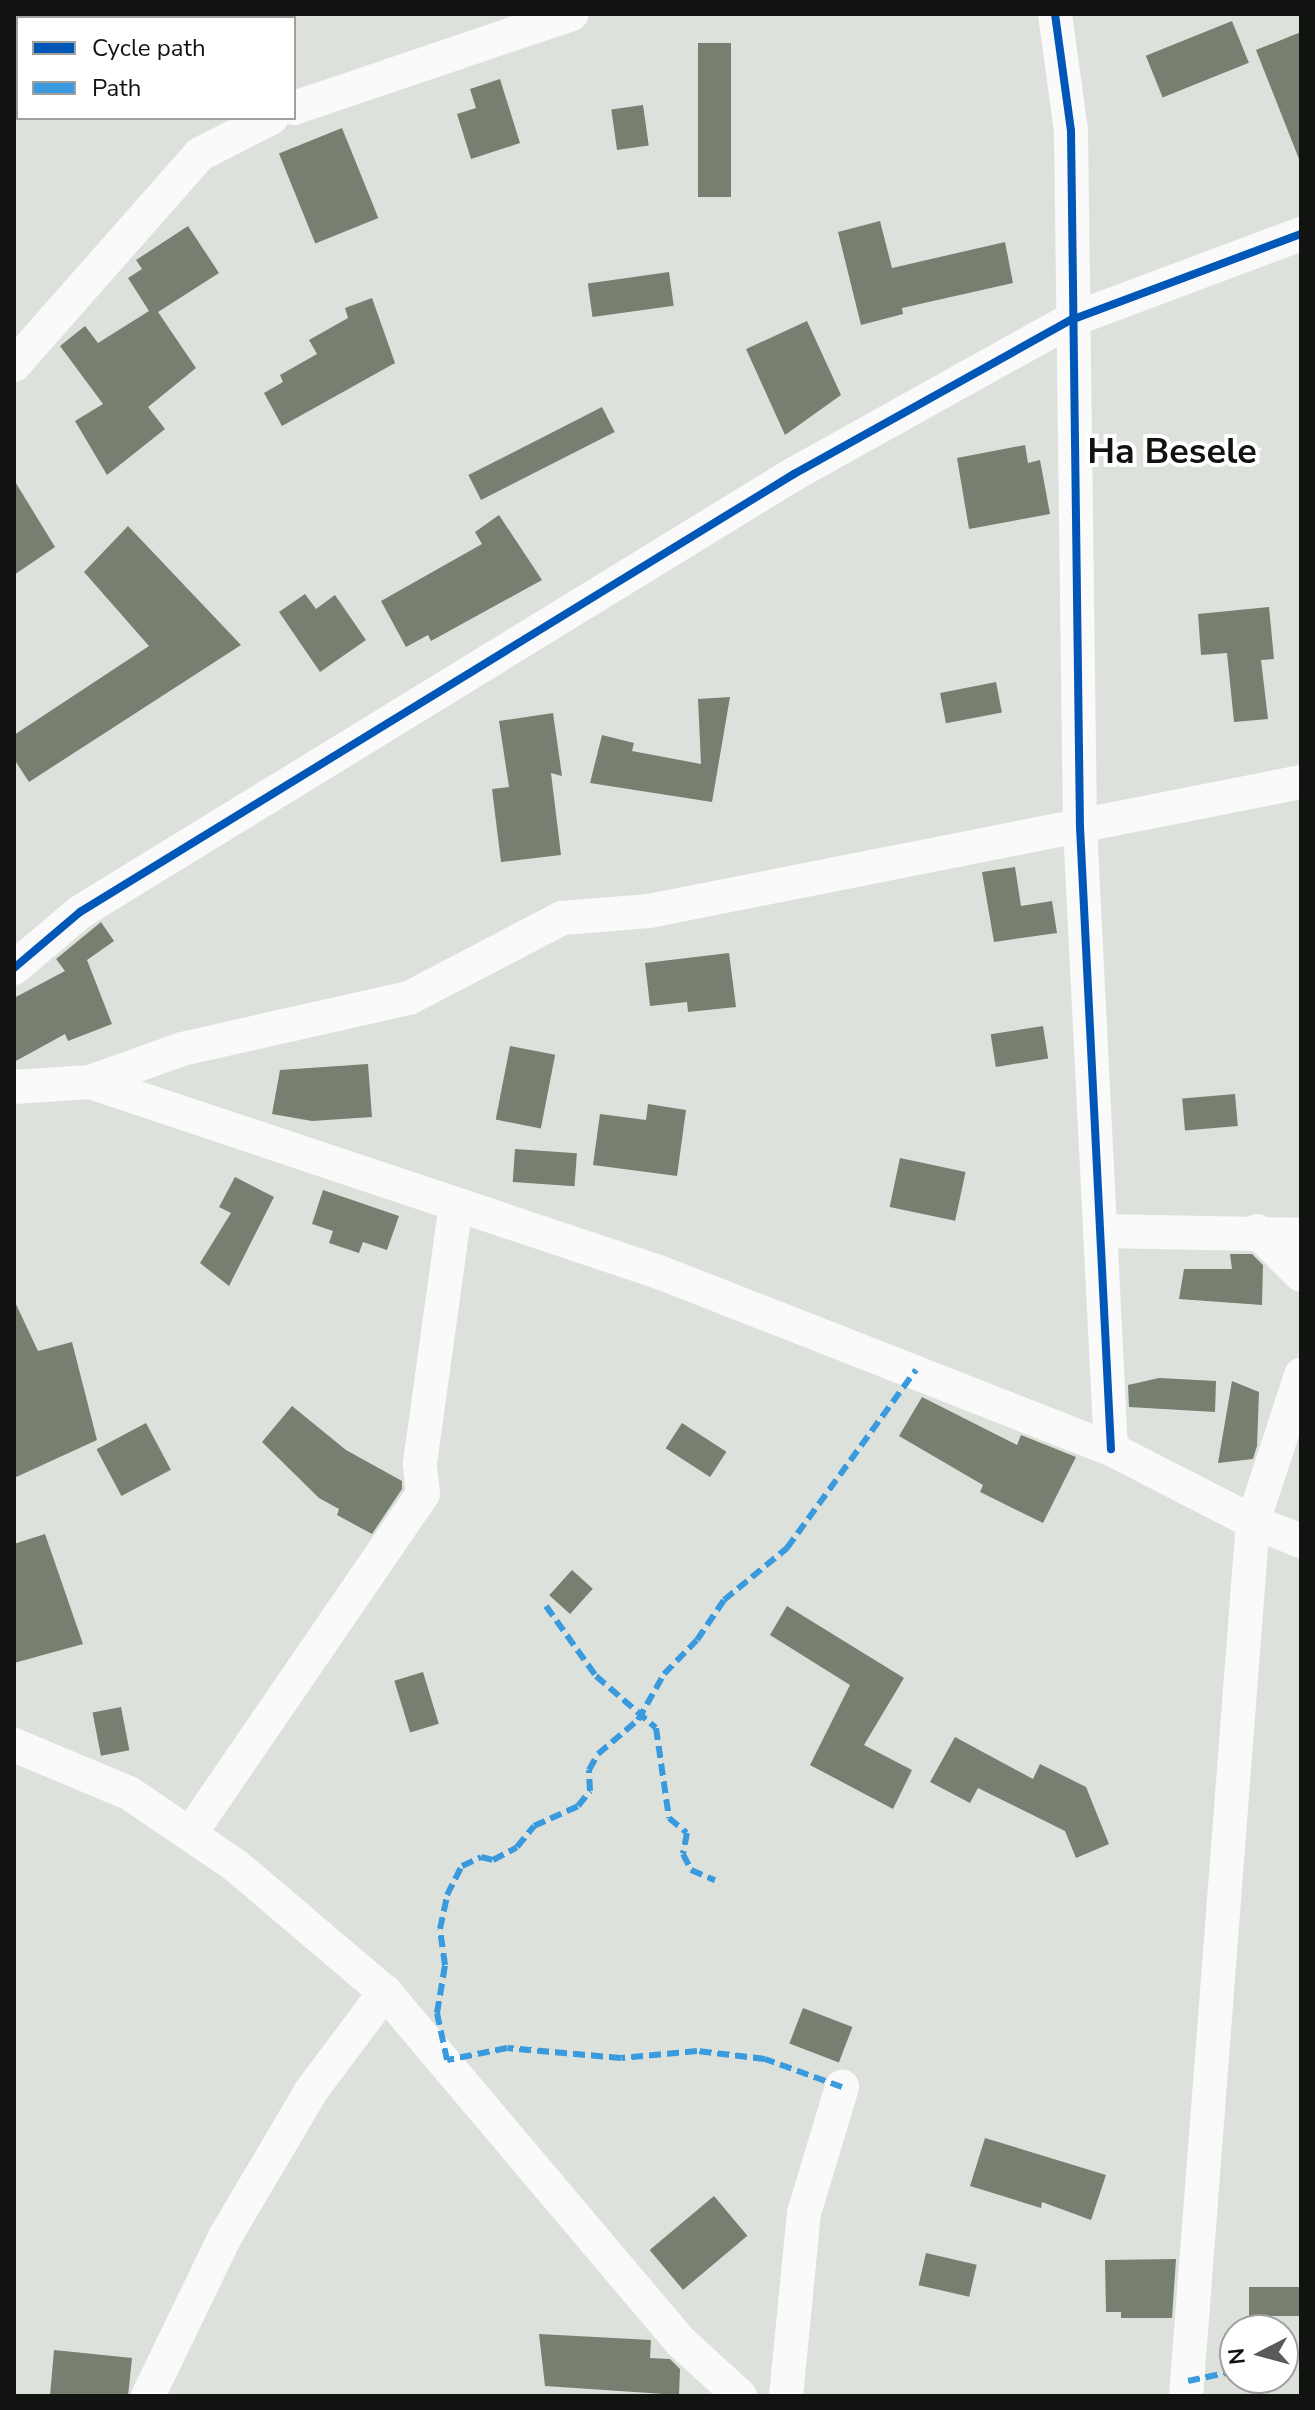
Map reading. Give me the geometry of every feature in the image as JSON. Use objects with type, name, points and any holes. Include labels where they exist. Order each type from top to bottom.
[{"type":"street","points":[[296,107],[571,14]]},
{"type":"street","points":[[1055,14],[1071,131],[1071,320],[1080,827],[1111,1449]]},
{"type":"street","points":[[14,365],[200,154],[267,120]]},
{"type":"street","points":[[14,968],[80,912],[794,474],[1071,320],[1301,234]]},
{"type":"street","points":[[14,1087],[90,1082],[182,1049],[409,998],[562,918],[649,911],[1301,782]]},
{"type":"street","points":[[90,1082],[659,1272],[1111,1449],[1253,1522],[1301,1541]]},
{"type":"street","points":[[190,1834],[423,1494],[420,1463],[456,1204]]},
{"type":"street","points":[[1100,1231],[1257,1231],[1301,1235]]},
{"type":"street","points":[[1257,1231],[1301,1275]]},
{"type":"street","points":[[1186,2396],[1253,1522],[1301,1375]]},
{"type":"street","points":[[14,1745],[129,1793],[235,1865],[385,1992],[682,2343],[740,2396]]},
{"type":"street","points":[[148,2396],[233,2222],[311,2091],[385,1992]]},
{"type":"street","points":[[786,2396],[804,2213],[842,2087]]},
{"type":"building","points":[[1232,21],[1249,63],[1163,98],[1146,56]]},
{"type":"building","points":[[1301,32],[1301,159],[1299,159],[1256,50]]},
{"type":"building","points":[[698,43],[731,43],[731,197],[698,197]]},
{"type":"building","points":[[500,79],[520,143],[471,159],[457,114],[476,108],[470,89]]},
{"type":"building","points":[[643,105],[649,146],[617,150],[611,109]]},
{"type":"building","points":[[342,128],[378,218],[315,243],[279,153]]},
{"type":"building","points":[[880,221],[892,268],[1005,242],[1013,283],[902,308],[903,314],[861,325],[838,232]]},
{"type":"building","points":[[188,226],[219,273],[158,312],[196,368],[148,407],[165,429],[107,475],[75,421],[103,404],[60,346],[85,326],[98,343],[149,311],[128,278],[142,269],[136,260]]},
{"type":"building","points":[[669,272],[674,306],[593,317],[588,283]]},
{"type":"building","points":[[372,298],[395,363],[282,426],[264,393],[283,382],[280,375],[317,354],[309,340],[348,318],[345,308]]},
{"type":"building","points":[[807,321],[841,395],[785,435],[746,349]]},
{"type":"building","points":[[602,407],[615,432],[481,500],[468,475]]},
{"type":"building","points":[[1025,445],[1028,463],[1040,460],[1050,514],[969,529],[957,458]]},
{"type":"building","points":[[14,480],[55,547],[14,575]]},
{"type":"building","points":[[499,515],[542,580],[431,641],[428,635],[406,647],[381,601],[482,544],[475,532]]},
{"type":"building","points":[[128,526],[241,645],[29,782],[14,759],[14,735],[149,646],[84,572]]},
{"type":"building","points":[[305,594],[316,609],[335,595],[366,640],[320,672],[279,612]]},
{"type":"building","points":[[1269,607],[1274,659],[1261,660],[1268,719],[1234,722],[1227,653],[1201,655],[1198,614]]},
{"type":"building","points":[[996,682],[1002,712],[946,723],[940,693]]},
{"type":"building","points":[[730,697],[712,802],[590,783],[602,735],[634,743],[632,751],[701,764],[698,699]]},
{"type":"building","points":[[553,713],[562,776],[551,773],[561,855],[501,862],[492,789],[509,787],[499,721]]},
{"type":"building","points":[[1015,867],[1021,906],[1052,901],[1057,933],[994,942],[982,872]]},
{"type":"building","points":[[101,922],[114,941],[87,960],[112,1024],[68,1041],[65,1034],[14,1062],[14,998],[65,971],[56,959]]},
{"type":"building","points":[[729,953],[736,1007],[688,1012],[687,1002],[650,1006],[645,963]]},
{"type":"building","points":[[1043,1026],[1048,1059],[996,1067],[991,1034]]},
{"type":"building","points":[[510,1046],[555,1055],[541,1128],[496,1120]]},
{"type":"building","points":[[368,1064],[372,1117],[312,1121],[272,1114],[280,1070]]},
{"type":"building","points":[[1235,1094],[1238,1126],[1185,1130],[1182,1099]]},
{"type":"building","points":[[648,1104],[686,1110],[677,1176],[593,1165],[600,1114],[646,1120]]},
{"type":"building","points":[[515,1149],[577,1153],[575,1186],[513,1182]]},
{"type":"building","points":[[900,1158],[966,1172],[955,1221],[890,1207]]},
{"type":"building","points":[[235,1177],[274,1197],[229,1286],[200,1263],[231,1213],[219,1207]]},
{"type":"building","points":[[323,1190],[399,1216],[387,1250],[363,1242],[359,1253],[329,1243],[333,1231],[312,1224]]},
{"type":"building","points":[[1230,1254],[1252,1254],[1263,1265],[1262,1305],[1179,1299],[1184,1269],[1232,1269]]},
{"type":"building","points":[[14,1300],[38,1351],[72,1342],[97,1440],[14,1478]]},
{"type":"building","points":[[1159,1378],[1216,1381],[1215,1412],[1129,1407],[1128,1385]]},
{"type":"building","points":[[1232,1381],[1259,1392],[1257,1446],[1253,1459],[1218,1463]]},
{"type":"building","points":[[922,1397],[1017,1445],[1021,1435],[1076,1457],[1043,1523],[980,1492],[983,1485],[899,1436]]},
{"type":"building","points":[[292,1406],[346,1450],[402,1481],[402,1489],[372,1534],[337,1515],[339,1509],[319,1498],[262,1442]]},
{"type":"building","points":[[146,1423],[171,1470],[121,1496],[97,1449]]},
{"type":"building","points":[[682,1423],[726,1452],[710,1477],[666,1448]]},
{"type":"building","points":[[45,1534],[83,1644],[14,1663],[14,1544]]},
{"type":"building","points":[[572,1570],[593,1589],[570,1614],[549,1595]]},
{"type":"building","points":[[787,1606],[904,1678],[864,1745],[912,1770],[893,1809],[810,1765],[850,1685],[770,1635]]},
{"type":"building","points":[[423,1672],[439,1724],[410,1732],[394,1681]]},
{"type":"building","points":[[121,1707],[129,1750],[101,1756],[93,1713]]},
{"type":"building","points":[[955,1737],[1033,1779],[1040,1764],[1086,1787],[1109,1844],[1076,1858],[1065,1831],[978,1788],[970,1803],[930,1782]]},
{"type":"building","points":[[803,2008],[852,2027],[839,2062],[789,2043]]},
{"type":"building","points":[[985,2138],[1106,2175],[1091,2220],[1042,2202],[1041,2208],[970,2186]]},
{"type":"building","points":[[714,2196],[747,2236],[683,2290],[650,2250]]},
{"type":"building","points":[[926,2253],[977,2265],[969,2297],[919,2285]]},
{"type":"building","points":[[1176,2259],[1172,2318],[1121,2318],[1121,2312],[1106,2312],[1105,2260]]},
{"type":"building","points":[[1249,2287],[1301,2287],[1301,2316],[1249,2314]]},
{"type":"building","points":[[539,2334],[651,2340],[650,2358],[670,2359],[680,2369],[679,2395],[545,2386]]},
{"type":"building","points":[[54,2350],[132,2358],[128,2396],[50,2396]]},
{"type":"marked path","points":[[842,2087],[765,2059],[697,2051],[621,2058],[507,2048],[447,2060],[437,2013],[445,1965],[440,1929],[447,1895],[462,1866],[481,1857],[493,1860],[517,1847],[534,1826],[578,1806],[590,1791],[589,1770],[598,1754],[638,1720],[664,1674],[697,1640],[724,1600],[787,1548],[916,1370]]},
{"type":"marked path","points":[[546,1606],[596,1676],[656,1728],[669,1818],[687,1833],[683,1854],[691,1870],[715,1880]]},
{"type":"marked path","points":[[1188,2381],[1219,2374]]},
{"type":"cycle path","points":[[1055,14],[1071,131],[1080,827],[1111,1449]]},
{"type":"cycle path","points":[[14,968],[80,912],[794,474],[1071,320],[1301,234]]},
{"type":"district","name":"Ha Besele","points":[[1172,452]]}]
